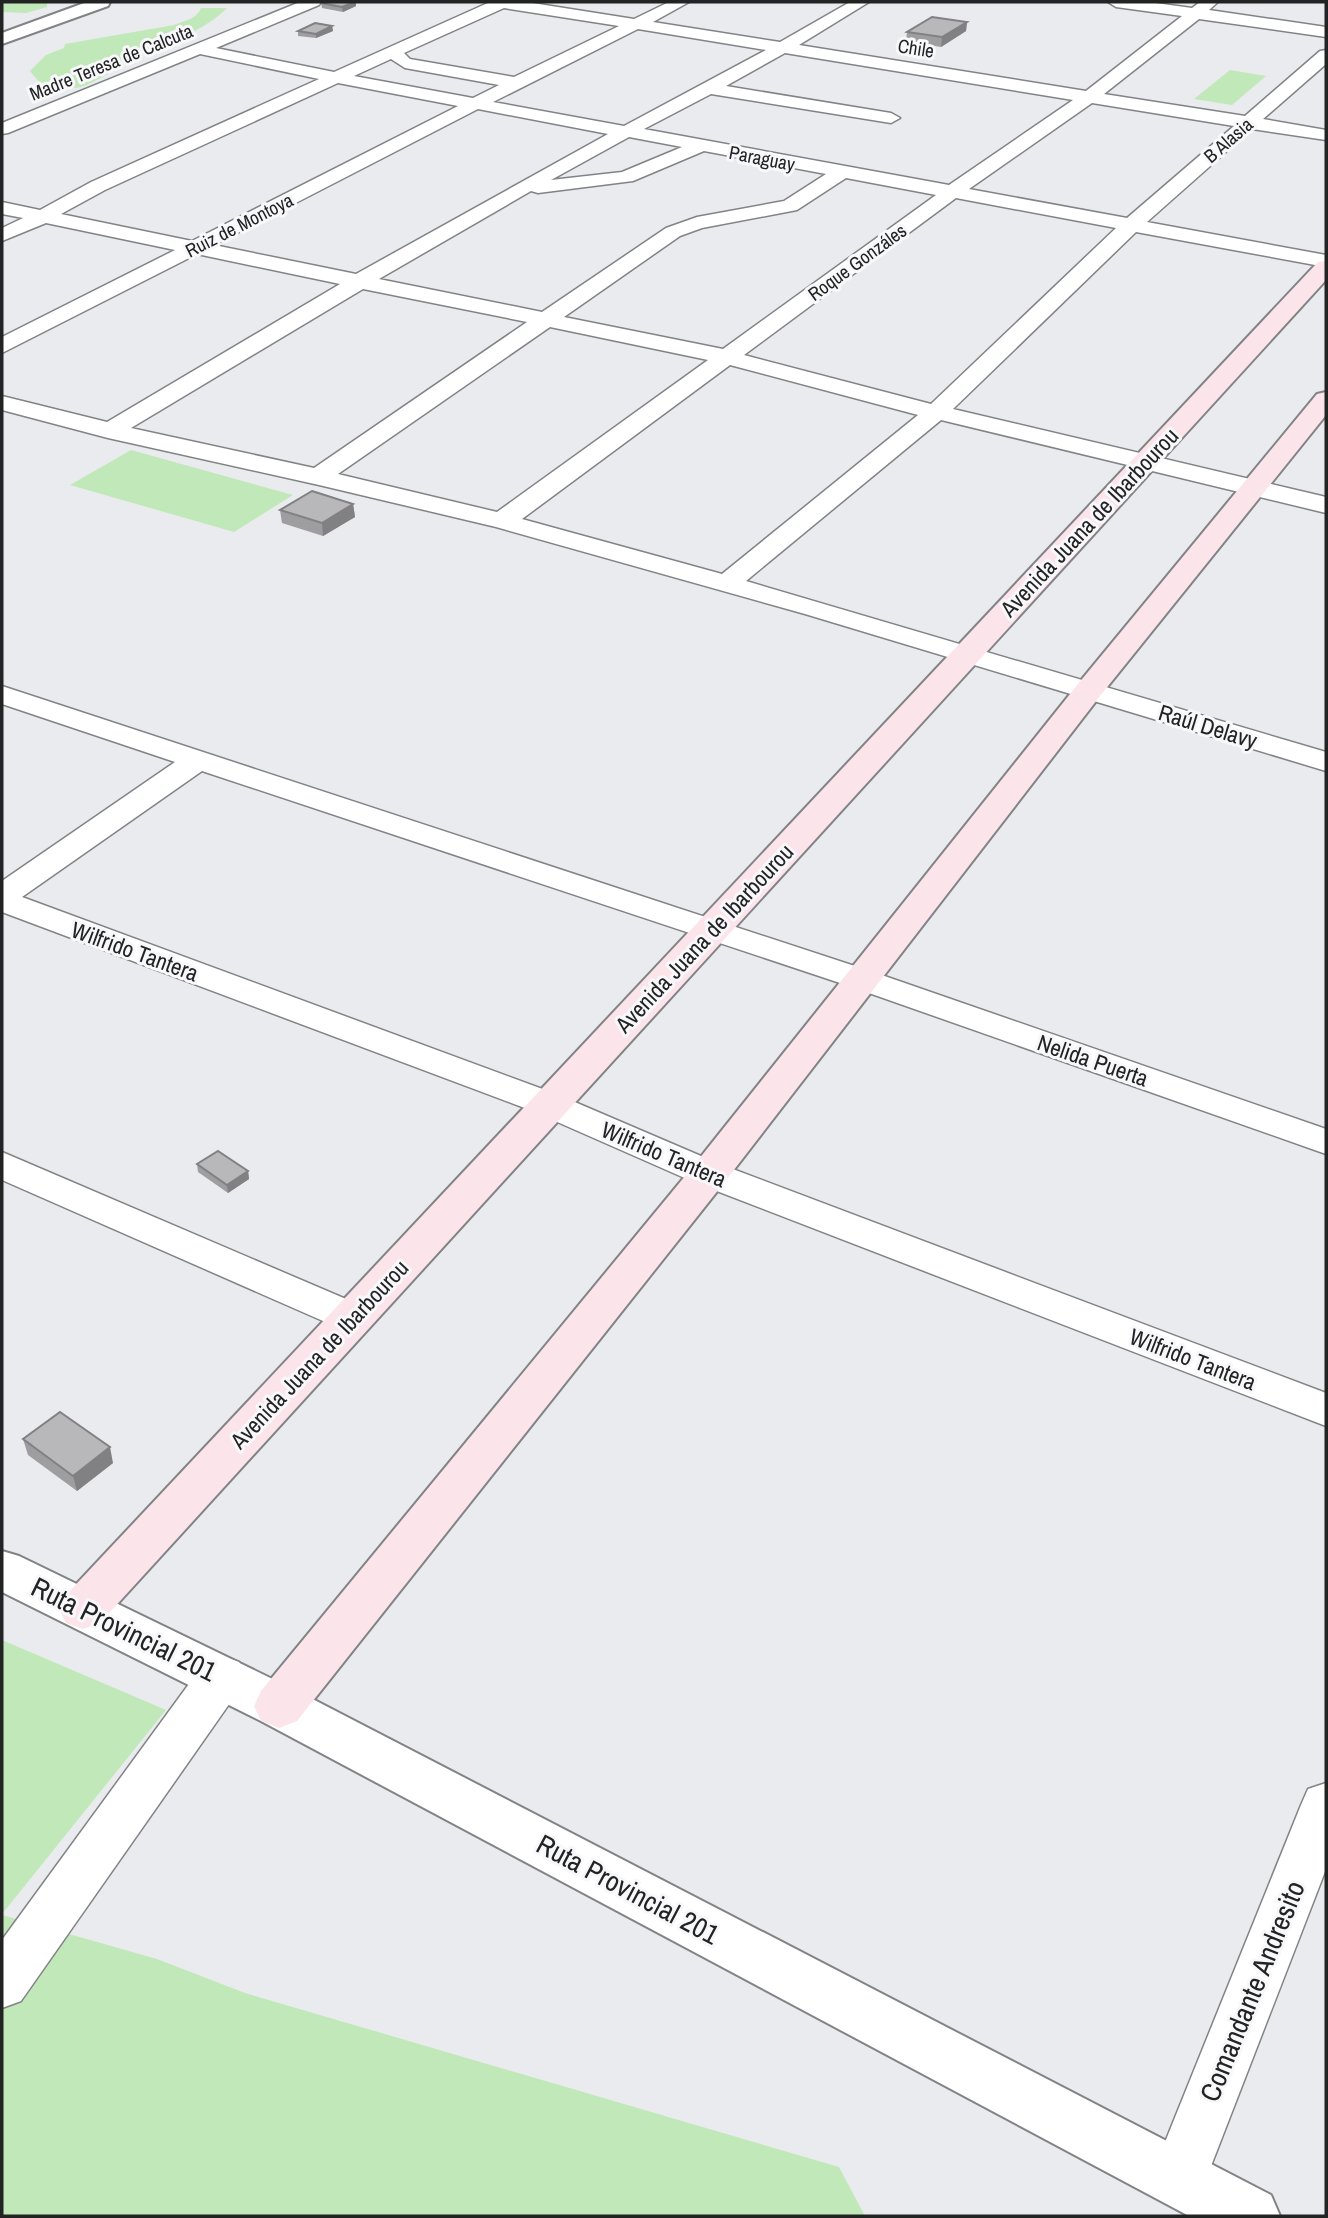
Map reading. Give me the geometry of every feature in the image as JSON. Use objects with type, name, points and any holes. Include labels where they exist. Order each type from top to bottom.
[{"type":"main road","name":"Avenida Juana de Ibarbourou","points":[[83,1609],[1326,267]]},
{"type":"main road","points":[[279,1706],[709,1174],[1089,690],[1326,399]]},
{"type":"street","points":[[2,39],[103,2]]},
{"type":"street","name":"Madre Teresa de Calcuta","points":[[2,129],[313,2]]},
{"type":"street","points":[[2,235],[40,218],[98,186],[501,2]]},
{"type":"street","name":"Chile","points":[[501,2],[1326,135]]},
{"type":"street","name":"Ruiz de Montoya","points":[[2,346],[516,83],[681,2]]},
{"type":"street","points":[[2,403],[108,431],[519,189],[786,48],[861,2]]},
{"type":"street","points":[[1116,2],[1203,8],[1326,32]]},
{"type":"street","name":"Roque Gonzáles","points":[[502,521],[951,193],[1089,97],[1203,8]]},
{"type":"street","name":"Paraguay","points":[[199,49],[623,132],[1326,261]]},
{"type":"street","points":[[393,52],[405,63],[516,83]]},
{"type":"street","name":"B Alasia","points":[[726,584],[936,412],[1130,226],[1326,55]]},
{"type":"street","points":[[709,88],[891,118]]},
{"type":"street","points":[[519,189],[625,177],[701,146]]},
{"type":"street","points":[[316,478],[673,232],[697,223],[790,205],[841,173]]},
{"type":"street","points":[[2,208],[40,218],[727,357],[936,412],[1326,505]]},
{"type":"street","name":"Raúl Delavy","points":[[108,431],[502,521],[966,654],[1326,762]]},
{"type":"street","name":"Nelida Puerta","points":[[2,695],[860,979],[1326,1142]]},
{"type":"street","points":[[2,896],[198,760]]},
{"type":"street","name":"Wilfrido Tantera","points":[[2,901],[550,1105],[709,1174],[1326,1410]]},
{"type":"street","points":[[2,1165],[353,1318]]},
{"type":"street","name":"Ruta Provincial 201","points":[[2,1570],[222,1676],[1250,2216]]},
{"type":"street","points":[[2,1983],[222,1676]]},
{"type":"street","name":"Comandante Andresito","points":[[1179,2177],[1326,1805]]},
{"type":"green space","points":[[2,2],[47,2],[47,7],[26,13],[2,12]]},
{"type":"green space","points":[[201,8],[227,8],[198,29],[84,86],[67,88],[57,87],[63,82],[40,83],[30,71],[46,55],[64,48],[65,44],[174,25],[193,17]]},
{"type":"green space","points":[[1230,70],[1266,76],[1232,105],[1194,99]]},
{"type":"green space","points":[[131,450],[293,495],[234,532],[70,485]]},
{"type":"green space","points":[[2,1640],[166,1710],[2,1914]]},
{"type":"green space","points":[[2,1915],[157,1959],[245,1993],[839,2167],[865,2216],[2,2216]]},
{"type":"building","points":[[355,2],[342,7],[321,3]]},
{"type":"building","points":[[932,17],[967,22],[942,37],[907,32]]},
{"type":"building","points":[[315,23],[332,26],[316,34],[298,31]]},
{"type":"building","points":[[312,491],[353,504],[322,523],[280,510]]},
{"type":"building","points":[[218,1151],[248,1171],[227,1185],[197,1164]]},
{"type":"building","points":[[60,1412],[110,1447],[73,1476],[23,1439]]}]
